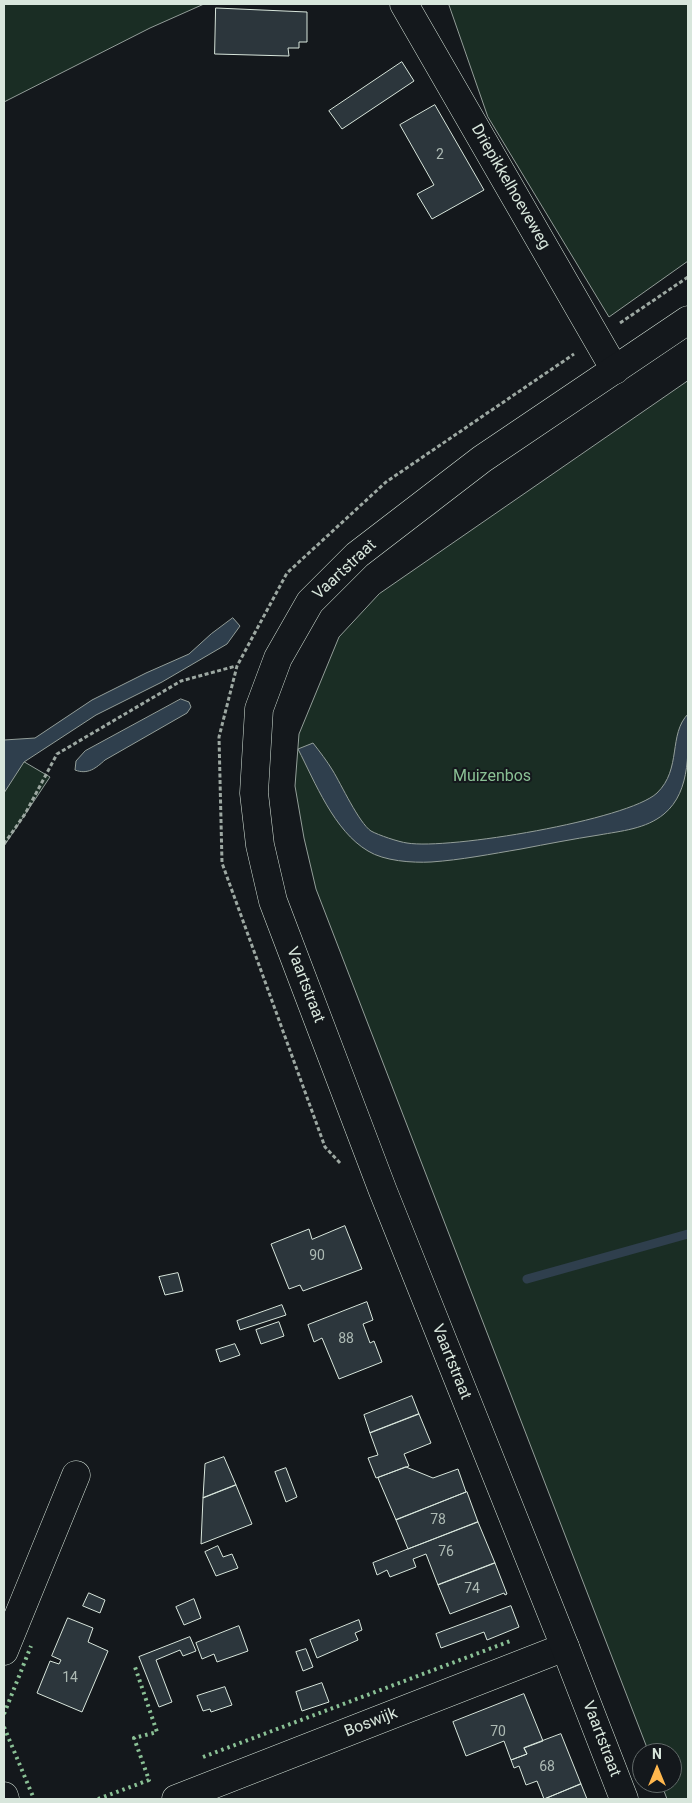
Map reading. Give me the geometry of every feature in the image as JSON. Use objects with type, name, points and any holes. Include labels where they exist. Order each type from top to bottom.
[{"type":"street","name":"Driepikkelhoeveweg","points":[[404,4],[615,370]]},
{"type":"street","name":"Vaartstraat","points":[[624,1799],[380,1183],[273,902],[260,845],[254,793],[259,709],[278,658],[310,602],[357,555],[474,465],[688,320]]},
{"type":"street","points":[[4,1651],[76,1476]]},
{"type":"street","name":"Boswijk","points":[[176,1799],[565,1647]]},
{"type":"path","points":[[344,1167],[324,1148],[222,863],[219,737],[237,666],[287,573],[386,482],[688,277]]},
{"type":"path","points":[[4,844],[25,814],[57,754],[181,681],[237,666]]},
{"type":"green space","points":[[4,4],[204,4],[150,28],[4,102]]},
{"type":"green space","points":[[449,4],[688,4],[688,261],[609,317],[488,117]]},
{"type":"green space","name":"Muizenbos","points":[[688,381],[688,1799],[667,1799],[665,1793],[682,1793],[682,1743],[645,1743],[316,889],[304,838],[295,786],[299,734],[339,637],[379,594]]},
{"type":"green space","points":[[4,750],[50,777],[4,846]]},
{"type":"water","points":[[233,618],[240,626],[227,644],[162,682],[96,715],[24,762],[4,793],[4,740],[35,738],[92,700],[189,654],[211,634]]},
{"type":"water","points":[[181,699],[189,702],[191,707],[187,713],[105,760],[92,770],[84,772],[75,770],[76,761],[85,751]]},
{"type":"water","points":[[688,714],[688,754],[684,781],[680,793],[673,804],[657,819],[624,831],[487,855],[431,862],[398,861],[382,857],[368,851],[356,842],[335,819],[298,749],[313,743],[331,767],[361,820],[371,831],[407,843],[459,842],[576,823],[640,803],[657,793],[665,784],[673,763],[678,731]]},
{"type":"building","points":[[216,8],[307,12],[307,42],[299,42],[299,48],[288,48],[289,56],[215,54]]},
{"type":"building","points":[[402,62],[414,81],[342,129],[329,111]]},
{"type":"building","points":[[435,105],[484,190],[432,219],[417,194],[434,185],[400,125]]},
{"type":"building","points":[[345,1226],[362,1269],[303,1291],[300,1285],[289,1289],[271,1244],[309,1229],[312,1239]]},
{"type":"building","points":[[178,1273],[183,1291],[165,1295],[159,1277]]},
{"type":"building","points":[[367,1302],[373,1320],[363,1324],[370,1343],[374,1341],[382,1362],[339,1379],[322,1338],[314,1342],[308,1325]]},
{"type":"building","points":[[282,1305],[286,1315],[240,1330],[237,1321]]},
{"type":"building","points":[[279,1322],[284,1336],[261,1344],[256,1330]]},
{"type":"building","points":[[235,1344],[240,1355],[220,1362],[216,1350]]},
{"type":"building","points":[[412,1396],[419,1414],[370,1433],[364,1415]]},
{"type":"building","points":[[419,1414],[431,1443],[404,1454],[409,1466],[376,1478],[368,1458],[378,1455],[370,1433]]},
{"type":"building","points":[[224,1457],[236,1485],[203,1498],[205,1464]]},
{"type":"building","points":[[406,1467],[433,1478],[458,1469],[466,1492],[396,1520],[378,1478]]},
{"type":"building","points":[[286,1468],[297,1497],[286,1502],[275,1472]]},
{"type":"building","points":[[236,1485],[252,1524],[201,1544],[203,1498]]},
{"type":"building","points":[[467,1492],[478,1522],[408,1549],[396,1520]]},
{"type":"building","points":[[478,1522],[495,1563],[438,1585],[426,1554],[413,1559],[416,1567],[390,1577],[387,1570],[377,1575],[373,1563]]},
{"type":"building","points":[[218,1546],[223,1557],[232,1554],[238,1568],[216,1576],[205,1552]]},
{"type":"building","points":[[495,1563],[507,1594],[505,1595],[504,1593],[450,1614],[438,1585]]},
{"type":"building","points":[[89,1593],[105,1600],[100,1613],[83,1606]]},
{"type":"building","points":[[194,1599],[201,1618],[184,1625],[176,1607]]},
{"type":"building","points":[[511,1606],[519,1627],[487,1640],[484,1632],[441,1648],[436,1634]]},
{"type":"building","points":[[68,1618],[93,1628],[88,1642],[108,1651],[82,1712],[37,1693],[50,1661],[59,1664],[61,1660],[52,1656]]},
{"type":"building","points":[[359,1620],[362,1630],[355,1633],[358,1640],[317,1658],[310,1640]]},
{"type":"building","points":[[239,1626],[248,1651],[217,1662],[214,1654],[202,1659],[196,1643]]},
{"type":"building","points":[[190,1637],[196,1651],[183,1656],[180,1650],[156,1660],[172,1702],[159,1707],[139,1657]]},
{"type":"building","points":[[306,1649],[313,1667],[303,1671],[296,1652]]},
{"type":"building","points":[[322,1683],[329,1702],[302,1711],[296,1692]]},
{"type":"building","points":[[225,1687],[232,1705],[211,1712],[210,1709],[203,1711],[197,1696]]},
{"type":"building","points":[[524,1694],[543,1741],[524,1748],[527,1754],[511,1760],[504,1741],[466,1756],[453,1722]]},
{"type":"building","points":[[561,1734],[581,1784],[544,1799],[537,1781],[526,1785],[519,1766],[514,1768],[511,1760],[527,1754],[524,1748]]},
{"type":"building","points":[[581,1784],[587,1799],[544,1799]]},
{"type":"waterway","points":[[527,1279],[688,1234]]},
{"type":"hedge","points":[[203,1757],[513,1640]]},
{"type":"hedge","points":[[4,1714],[31,1646]]},
{"type":"hedge","points":[[98,1799],[149,1780],[134,1738],[157,1732],[134,1664]]},
{"type":"hedge","points":[[4,1727],[34,1799]]}]
